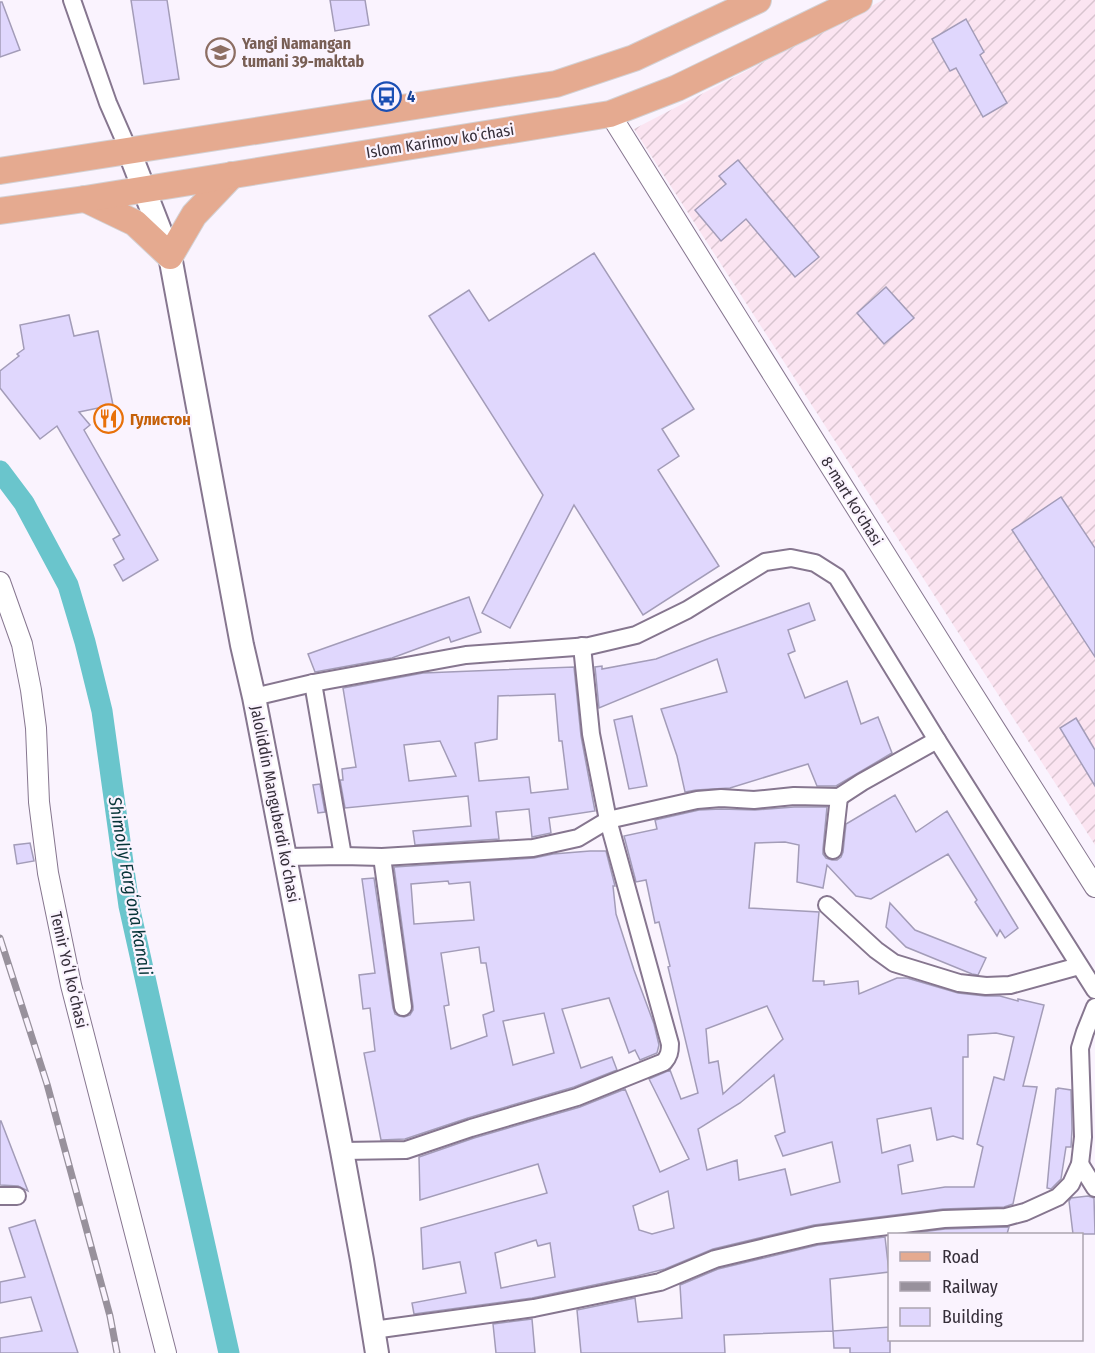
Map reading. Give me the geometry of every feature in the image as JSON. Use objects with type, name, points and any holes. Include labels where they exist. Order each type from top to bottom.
[{"type":"main road","points":[[0,171],[556,84],[634,58],[758,0]]},
{"type":"main road","name":"Islom Karimov koʻchasi","points":[[0,211],[610,114],[677,88],[859,0]]},
{"type":"main road","name":"Jaloliddin Manguberdi koʻchasi","points":[[129,151],[170,256],[242,645],[342,1151],[377,1353]]},
{"type":"main road","points":[[85,199],[135,223],[170,256],[194,215],[232,174]]},
{"type":"street","points":[[72,0],[108,103],[129,151]]},
{"type":"street","name":"8-mart ko'chasi","points":[[610,114],[1095,887]]},
{"type":"street","points":[[254,698],[313,683],[466,656],[589,646],[636,635],[687,610],[765,561],[791,558],[815,564],[837,577],[1095,990]]},
{"type":"street","name":"Temir Yoʻl koʻchasi","points":[[0,582],[22,644],[32,690],[40,814],[48,873],[70,986],[166,1353]]},
{"type":"street","points":[[342,1151],[406,1150],[577,1096],[664,1062],[668,1057],[670,1044],[608,820],[591,734],[582,646]]},
{"type":"street","points":[[313,683],[343,856]]},
{"type":"street","points":[[285,857],[382,857],[533,848],[578,838],[608,820],[698,800],[721,798],[754,800],[794,796],[839,797],[937,740]]},
{"type":"street","points":[[833,850],[839,797]]},
{"type":"street","points":[[382,857],[403,1007]]},
{"type":"street","points":[[827,905],[876,950],[894,963],[959,983],[987,987],[1010,985],[1079,966]]},
{"type":"street","points":[[373,1330],[534,1308],[660,1282],[715,1259],[816,1235],[944,1219],[1006,1217],[1025,1212],[1058,1197],[1071,1184],[1080,1164],[1083,1137],[1080,1048],[1095,1007]]},
{"type":"street","points":[[1080,1164],[1095,1188]]},
{"type":"street","points":[[0,1196],[17,1196]]},
{"type":"shaded area","points":[[883,0],[1095,0],[1095,845],[634,129]]},
{"type":"building","points":[[131,0],[167,0],[179,79],[144,84]]},
{"type":"building","points":[[330,0],[365,0],[369,25],[335,31]]},
{"type":"building","points":[[0,2],[2,2],[20,50],[0,57]]},
{"type":"building","points":[[966,19],[984,52],[980,55],[1007,103],[983,117],[956,68],[950,71],[932,39]]},
{"type":"building","points":[[738,160],[819,257],[795,277],[746,219],[721,241],[695,210],[726,184],[719,176]]},
{"type":"building","points":[[594,253],[694,409],[662,429],[679,456],[658,470],[719,566],[643,615],[574,505],[510,628],[482,613],[543,495],[429,316],[469,290],[489,321]]},
{"type":"building","points":[[886,287],[914,318],[884,344],[857,313]]},
{"type":"building","points":[[69,315],[74,336],[98,331],[113,405],[79,412],[90,425],[84,430],[158,560],[123,581],[114,565],[124,559],[113,539],[120,535],[57,426],[40,439],[0,388],[0,371],[24,349],[20,325]]},
{"type":"building","points":[[1061,497],[1095,548],[1095,657],[1012,530]]},
{"type":"building","points":[[469,597],[481,632],[451,642],[449,637],[392,658],[315,672],[308,654]]},
{"type":"building","points":[[809,603],[815,620],[788,630],[795,651],[788,654],[805,698],[847,681],[861,724],[878,717],[892,753],[836,786],[817,786],[808,764],[730,788],[685,792],[677,756],[661,709],[727,692],[717,659],[599,708],[595,667],[602,666],[602,669],[656,659]]},
{"type":"building","points":[[574,667],[581,736],[595,811],[549,818],[551,833],[532,837],[529,809],[496,812],[499,839],[415,845],[413,831],[471,826],[468,796],[345,808],[340,780],[343,780],[342,769],[356,767],[343,688],[423,673]],"holes":[[[555,694],[559,741],[562,741],[568,789],[531,793],[529,777],[479,781],[475,743],[497,739],[498,696]],[[440,741],[456,776],[409,781],[404,745]]]},
{"type":"building","points":[[632,716],[647,786],[629,789],[614,720]]},
{"type":"building","points":[[1076,718],[1095,750],[1095,786],[1060,728]]},
{"type":"building","points":[[320,784],[325,812],[318,813],[313,785]]},
{"type":"building","points":[[895,795],[916,832],[947,811],[1018,928],[1005,938],[1000,930],[997,936],[948,854],[871,899],[856,896],[827,865],[823,888],[797,882],[799,845],[785,842],[755,843],[749,908],[819,912],[813,981],[824,981],[824,985],[858,981],[859,994],[897,978],[907,978],[958,993],[1000,996],[1044,1005],[1023,1086],[1037,1087],[1013,1204],[1004,1207],[943,1209],[814,1225],[713,1249],[665,1269],[637,1276],[532,1298],[414,1314],[412,1303],[466,1293],[460,1262],[423,1269],[421,1228],[547,1193],[538,1164],[420,1200],[419,1157],[474,1138],[580,1107],[625,1089],[660,1172],[689,1159],[649,1079],[670,1070],[681,1099],[698,1093],[659,922],[655,923],[646,880],[636,882],[624,836],[657,829],[655,820],[699,810],[827,807],[823,854],[826,858],[837,860],[843,852],[846,824]],"holes":[[[767,1006],[783,1039],[723,1094],[718,1061],[709,1063],[706,1029]],[[996,1033],[1014,1037],[1004,1080],[994,1077],[977,1144],[983,1147],[974,1187],[945,1187],[902,1194],[898,1165],[913,1161],[910,1145],[882,1153],[877,1119],[931,1108],[937,1140],[953,1136],[963,1139],[963,1057],[968,1057],[968,1035]],[[774,1075],[785,1132],[775,1136],[783,1156],[832,1142],[840,1182],[791,1195],[785,1169],[739,1180],[737,1160],[707,1170],[698,1129],[740,1103]],[[668,1191],[674,1228],[652,1234],[639,1230],[633,1206]],[[536,1240],[538,1246],[550,1243],[555,1277],[501,1288],[495,1253]]]},
{"type":"building","points":[[30,843],[34,861],[17,864],[14,845]]},
{"type":"building","points":[[606,851],[615,886],[613,886],[616,914],[654,1024],[659,1045],[657,1053],[640,1060],[635,1050],[629,1053],[609,998],[562,1009],[581,1068],[612,1057],[617,1070],[574,1087],[405,1139],[381,1140],[364,1053],[375,1051],[370,1008],[363,1009],[359,975],[375,973],[362,879],[374,878],[393,1008],[395,1014],[404,1017],[410,1015],[413,1006],[394,867],[534,858],[553,854]],"holes":[[[448,881],[449,884],[470,882],[474,920],[414,924],[411,884]],[[479,947],[481,963],[486,963],[494,1011],[483,1015],[487,1036],[451,1049],[444,1006],[449,1005],[441,953]],[[544,1013],[554,1053],[513,1065],[503,1021]]]},
{"type":"building","points":[[890,903],[915,930],[986,958],[978,975],[906,947],[886,927]]},
{"type":"building","points":[[1056,1089],[1071,1090],[1071,1147],[1066,1147],[1061,1179],[1051,1189],[1047,1188]]},
{"type":"building","points":[[0,1121],[28,1191],[18,1186],[0,1185]]},
{"type":"building","points":[[1088,1196],[1094,1198],[1095,1234],[1073,1233],[1069,1201],[1071,1198]]},
{"type":"building","points":[[35,1220],[78,1353],[0,1353],[0,1338],[42,1331],[31,1297],[0,1303],[0,1282],[25,1277],[9,1228]]},
{"type":"building","points":[[1009,1227],[1007,1233],[913,1233],[945,1229]]},
{"type":"building","points":[[885,1237],[888,1272],[830,1279],[833,1331],[724,1335],[725,1353],[581,1353],[577,1310],[635,1298],[638,1322],[682,1318],[680,1285],[718,1269],[818,1245]]},
{"type":"building","points":[[532,1319],[535,1353],[496,1353],[493,1324]]},
{"type":"building","points":[[888,1327],[890,1353],[850,1353],[850,1348],[834,1348],[833,1331]]},
{"type":"waterway","name":"Shimoliy Fargʻona kanali","points":[[0,471],[24,503],[68,585],[85,642],[102,711],[129,906],[229,1353]]},
{"type":"railway","points":[[0,938],[47,1084],[110,1316],[117,1353]]},
{"type":"place","name":"Yangi Namangan tumani 39-maktab","points":[[221,52]]},
{"type":"place","name":"4","points":[[386,96]]},
{"type":"place","name":"Гулистон","points":[[109,419]]}]
